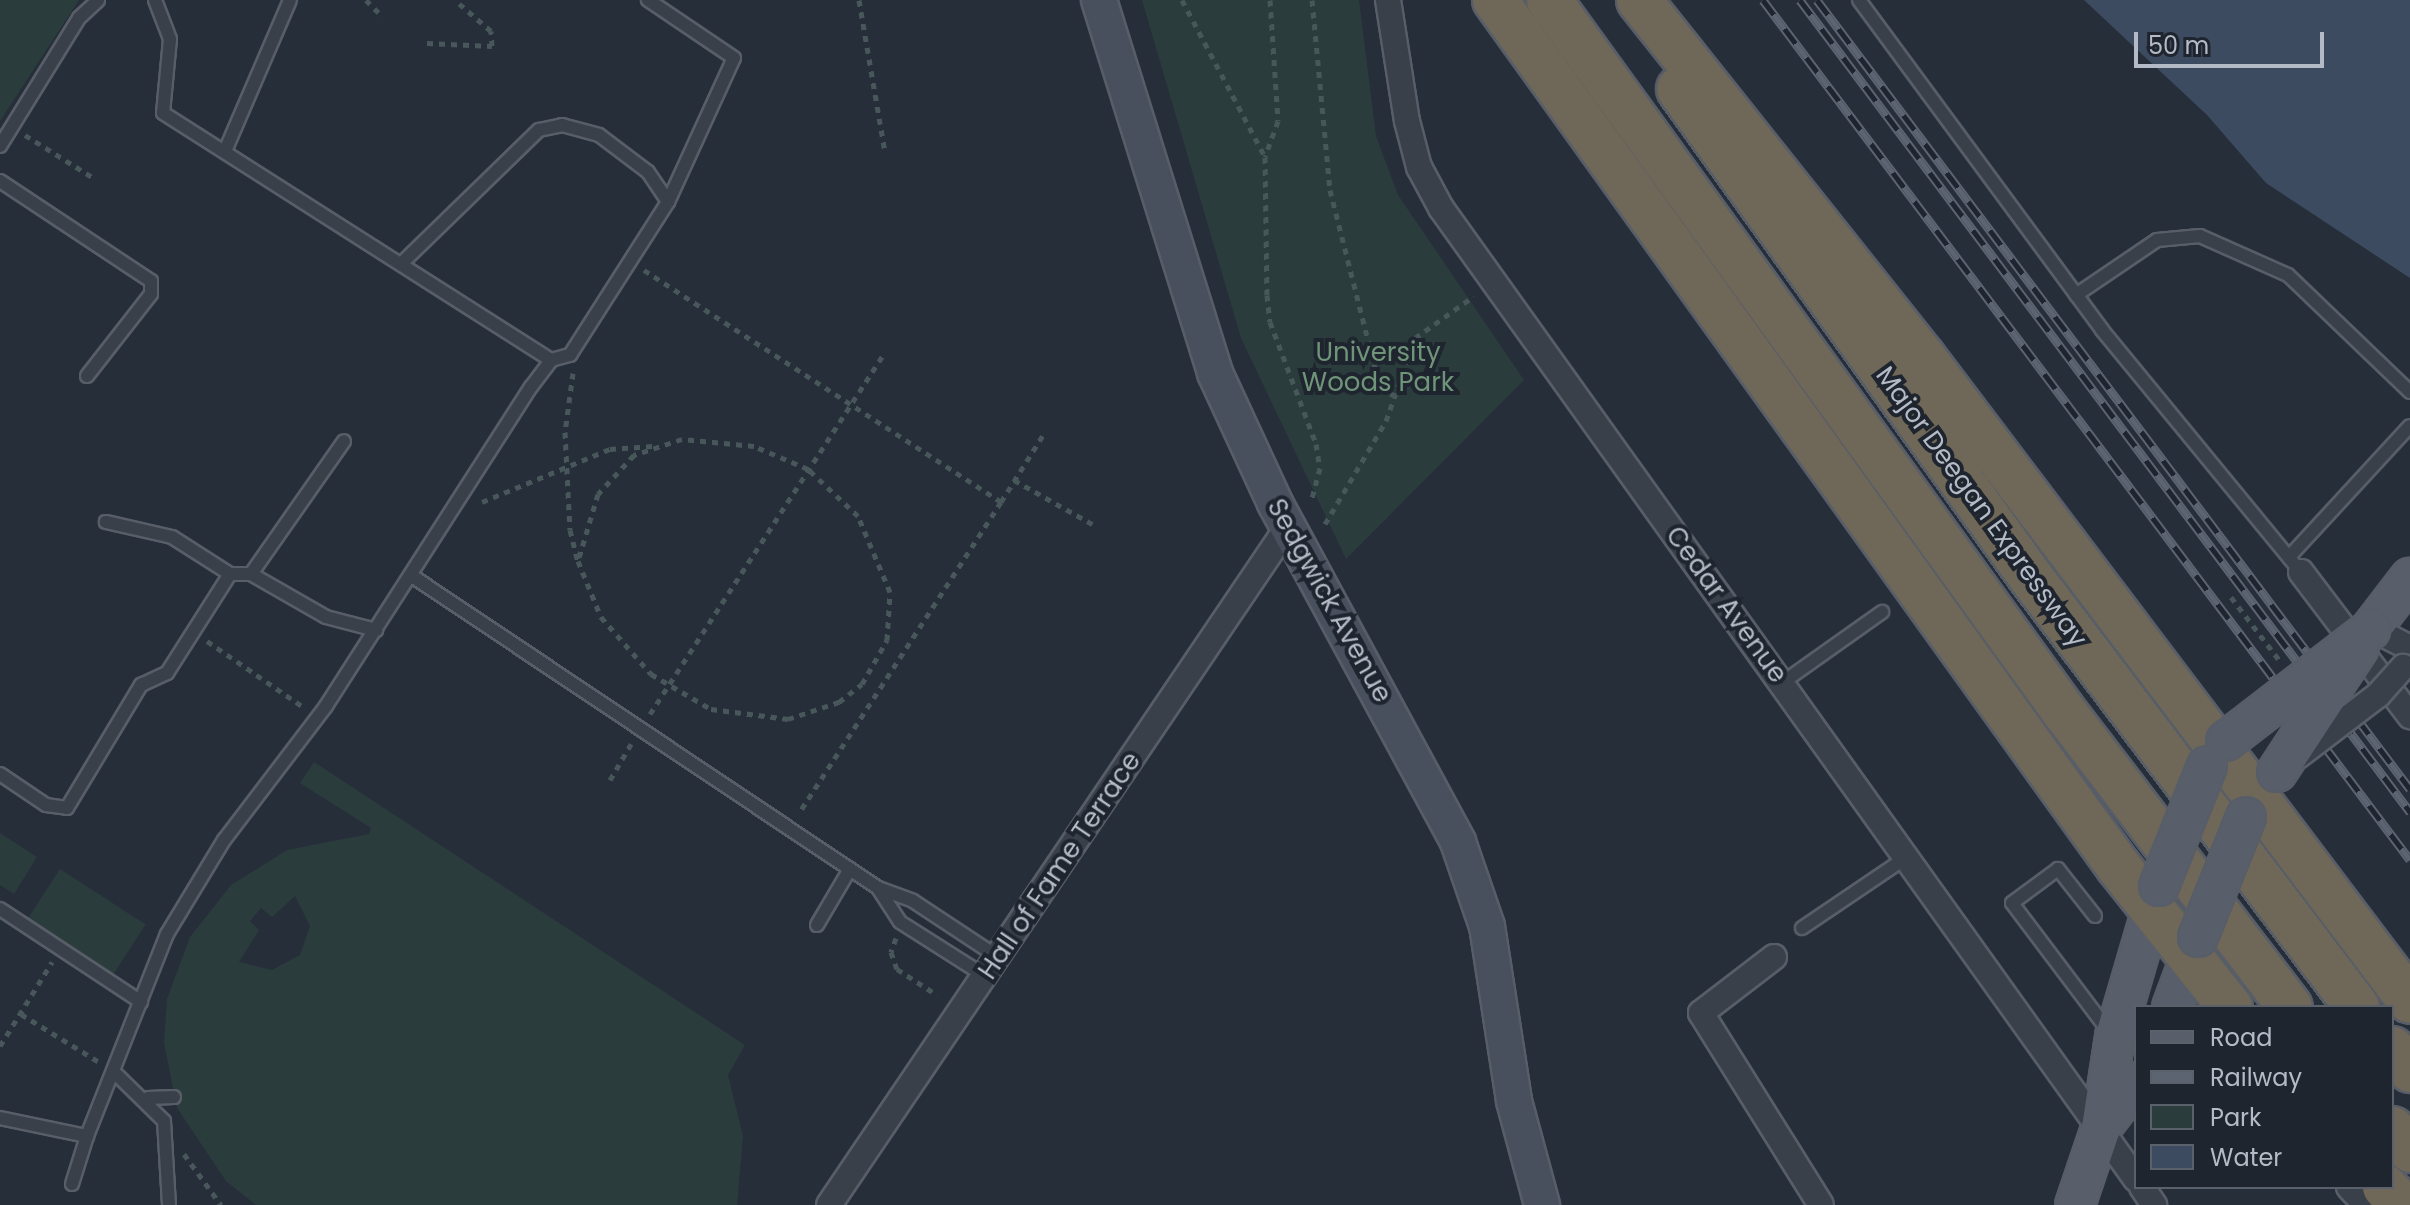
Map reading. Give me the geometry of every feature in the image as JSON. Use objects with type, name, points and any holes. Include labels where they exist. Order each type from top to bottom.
[{"type":"highway","points":[[1495,0],[2194,947],[2229,1005]]},
{"type":"highway","name":"Major Deegan Expressway","points":[[1549,0],[2062,709],[2288,1005]]},
{"type":"highway","name":"Major Deegan Expressway","points":[[1614,0],[2030,576],[2355,1005]]},
{"type":"highway","points":[[1639,0],[1923,357],[2216,753],[2260,796],[2410,1001]]},
{"type":"highway","points":[[2394,1051],[2410,1070]]},
{"type":"highway","points":[[2394,1131],[2410,1150]]},
{"type":"highway","points":[[2387,1189],[2402,1205]]},
{"type":"main road","name":"Sedgwick Avenue","points":[[1099,0],[1200,336],[1300,513],[1458,842],[1487,926],[1514,1101],[1542,1205]]},
{"type":"main road","points":[[2173,1005],[2194,947],[2260,796],[2370,629],[2410,578]]},
{"type":"main road","points":[[2075,1205],[2101,1128],[2115,1036],[2155,897],[2216,753],[2370,629]]},
{"type":"main road","points":[[2101,1128],[2134,1085]]},
{"type":"street","name":"Cedar Avenue","points":[[1388,0],[1401,95],[1430,190],[2134,1176]]},
{"type":"street","name":"Hall of Fame Terrace","points":[[829,1205],[1300,513]]},
{"type":"street","points":[[2295,565],[2410,716]]},
{"type":"street","points":[[2260,796],[2378,695],[2408,657],[2370,629]]},
{"type":"street","points":[[1774,957],[1701,1013],[1821,1205]]},
{"type":"street","points":[[2351,1189],[2366,1205]]},
{"type":"lane","points":[[0,146],[79,18],[98,0]]},
{"type":"lane","points":[[155,0],[170,39],[163,113],[551,360]]},
{"type":"lane","points":[[225,151],[290,0]]},
{"type":"lane","points":[[72,1184],[87,1136],[167,934],[224,840],[376,630],[551,360],[570,355],[668,202],[734,58],[648,0]]},
{"type":"lane","points":[[1859,0],[2076,295],[2295,565],[2410,426]]},
{"type":"lane","points":[[402,263],[539,130],[562,125],[599,135],[648,172],[668,202]]},
{"type":"lane","points":[[0,181],[151,281],[151,294],[87,376]]},
{"type":"lane","points":[[2076,295],[2157,240],[2200,236],[2257,257],[2302,285],[2410,392]]},
{"type":"lane","points":[[251,574],[344,441]]},
{"type":"lane","points":[[106,522],[172,537],[230,574],[251,574],[326,617],[376,630]]},
{"type":"lane","points":[[0,774],[46,805],[67,808],[141,685],[167,673],[230,574]]},
{"type":"lane","points":[[412,576],[878,888],[913,901],[992,967]]},
{"type":"lane","points":[[1782,683],[1882,612]]},
{"type":"lane","points":[[1802,928],[1907,857]]},
{"type":"lane","points":[[817,925],[850,869]]},
{"type":"lane","points":[[2095,916],[2058,869],[2012,903],[2092,1018],[2115,1036]]},
{"type":"lane","points":[[878,888],[900,922],[992,967]]},
{"type":"lane","points":[[0,909],[141,1002]]},
{"type":"lane","points":[[113,1071],[148,1098],[168,1133],[169,1205]]},
{"type":"lane","points":[[148,1098],[174,1097]]},
{"type":"lane","points":[[0,1118],[87,1136]]},
{"type":"path","points":[[366,0],[383,17]]},
{"type":"path","points":[[427,43],[492,46],[491,31],[455,0]]},
{"type":"path","points":[[859,0],[885,152]]},
{"type":"path","points":[[1182,0],[1265,157]]},
{"type":"path","points":[[1270,0],[1278,121],[1265,157],[1270,322],[1316,444],[1320,468],[1300,513]]},
{"type":"path","points":[[1312,0],[1330,190],[1380,388],[1395,396]]},
{"type":"path","points":[[12,127],[92,177]]},
{"type":"path","points":[[640,267],[1001,502]]},
{"type":"path","points":[[1325,524],[1395,396],[1415,338],[1474,296]]},
{"type":"path","points":[[650,714],[884,353]]},
{"type":"path","points":[[482,502],[565,467],[610,449],[729,441],[808,469],[858,516],[885,569],[891,613],[874,668],[839,702],[788,719],[738,716],[667,686],[613,637],[578,561],[565,467],[574,368]]},
{"type":"path","points":[[798,814],[1043,435]]},
{"type":"path","points":[[578,561],[598,494],[618,468],[654,446]]},
{"type":"path","points":[[1014,480],[1092,524]]},
{"type":"path","points":[[2231,597],[2280,661]]},
{"type":"path","points":[[204,638],[302,706]]},
{"type":"path","points":[[874,668],[886,676]]},
{"type":"path","points":[[610,780],[631,744]]},
{"type":"path","points":[[899,933],[894,964],[937,995]]},
{"type":"path","points":[[0,1046],[61,949]]},
{"type":"path","points":[[21,1014],[113,1071]]},
{"type":"path","points":[[168,1133],[221,1205]]},
{"type":"green space","points":[[0,0],[79,0],[0,121]]},
{"type":"green space","name":"University Woods Park","points":[[1142,0],[1359,0],[1376,136],[1398,195],[1524,380],[1346,559],[1241,338]]},
{"type":"green space","points":[[314,762],[745,1045],[728,1075],[743,1136],[737,1205],[256,1205],[226,1181],[177,1108],[164,1043],[167,999],[190,937],[231,885],[287,850],[369,834],[371,828],[300,783]],"holes":[[[295,896],[310,926],[300,955],[272,970],[239,962],[259,930],[250,921],[261,908],[272,917]]]},
{"type":"green space","points":[[0,833],[37,857],[14,894],[0,885]]},
{"type":"green space","points":[[60,869],[146,925],[112,976],[27,920]]},
{"type":"water","points":[[2084,0],[2410,0],[2410,278],[2266,183],[2207,115]]},
{"type":"railway","points":[[1763,0],[2410,860]]},
{"type":"railway","points":[[1800,0],[2410,812]]},
{"type":"railway","points":[[1817,0],[2410,789]]}]
